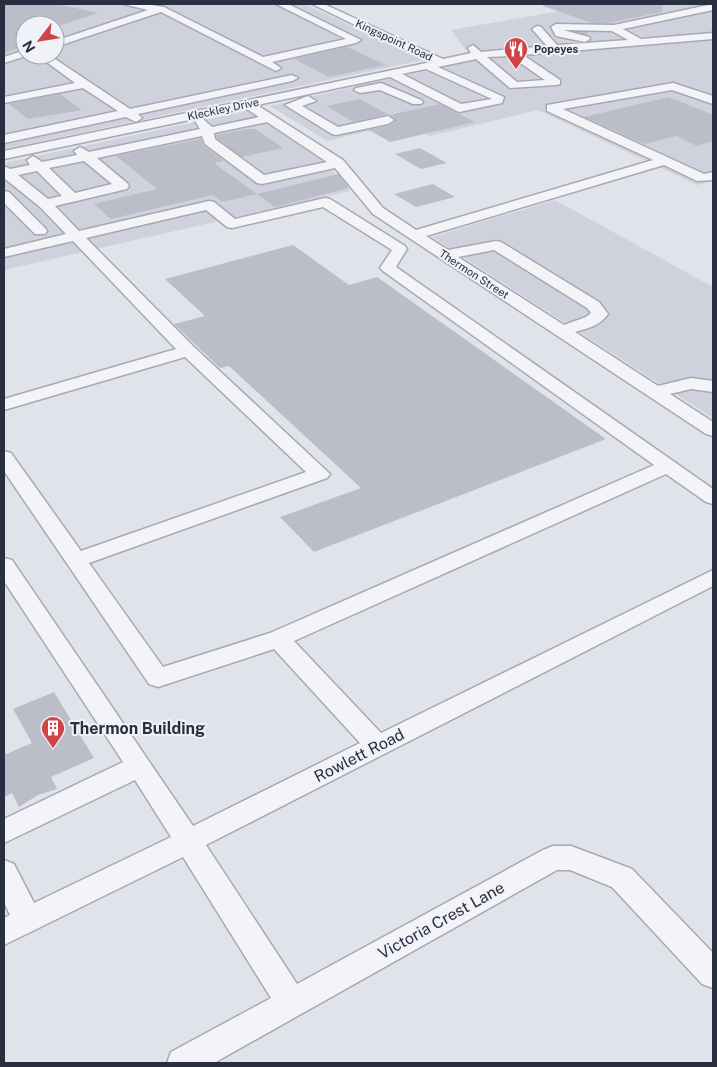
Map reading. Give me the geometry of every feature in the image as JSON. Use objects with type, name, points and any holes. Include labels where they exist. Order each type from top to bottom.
[{"type":"street","points":[[128,4],[161,9],[171,13],[264,60],[292,78],[312,95],[355,92],[381,86]]},
{"type":"street","points":[[65,41],[179,4]]},
{"type":"street","points":[[264,60],[356,40],[281,4]]},
{"type":"street","name":"Kingspoint Road","points":[[317,4],[441,62],[478,56],[555,49],[584,34],[639,42],[713,36]]},
{"type":"street","points":[[614,28],[713,7]]},
{"type":"street","points":[[662,18],[696,37]]},
{"type":"street","points":[[614,28],[639,42]]},
{"type":"street","points":[[537,29],[555,49]]},
{"type":"street","points":[[584,34],[624,34]]},
{"type":"street","points":[[454,48],[547,41]]},
{"type":"street","points":[[413,48],[438,48]]},
{"type":"street","points":[[478,56],[514,86],[556,82],[514,52]]},
{"type":"street","points":[[388,120],[336,131],[291,105],[341,84],[441,62]]},
{"type":"street","points":[[57,65],[146,125]]},
{"type":"street","points":[[391,73],[459,108],[468,108],[498,101],[498,97],[425,65]]},
{"type":"street","points":[[4,138],[292,78]]},
{"type":"street","points":[[367,78],[417,102]]},
{"type":"street","points":[[4,100],[85,84]]},
{"type":"street","points":[[341,84],[355,92]]},
{"type":"street","points":[[713,100],[673,86],[551,108],[702,178],[713,176]]},
{"type":"street","name":"Kleckley Drive","points":[[4,155],[296,93],[312,95]]},
{"type":"street","name":"Thermon Street","points":[[247,104],[338,163],[378,211],[713,430]]},
{"type":"street","points":[[191,115],[202,122],[207,130],[209,141],[262,180],[338,163]]},
{"type":"street","points":[[5,172],[40,167],[270,118]]},
{"type":"street","points":[[288,130],[322,123]]},
{"type":"street","points":[[45,204],[122,186],[87,156],[67,142]]},
{"type":"street","points":[[24,151],[72,198]]},
{"type":"street","points":[[414,235],[665,161]]},
{"type":"street","points":[[5,172],[45,204],[188,351],[320,474],[76,560]]},
{"type":"street","points":[[4,195],[40,231]]},
{"type":"street","points":[[4,253],[71,231],[209,205],[232,224],[325,202],[400,249],[388,268],[666,467],[713,498]]},
{"type":"street","points":[[4,240],[40,231],[71,231]]},
{"type":"street","points":[[445,255],[496,245],[593,305],[600,314],[592,321],[562,331]]},
{"type":"street","points":[[4,405],[188,351]]},
{"type":"street","points":[[657,393],[681,383],[698,382],[713,387]]},
{"type":"street","points":[[4,458],[158,678],[278,639],[666,467]]},
{"type":"street","points":[[4,565],[140,766],[292,1002]]},
{"type":"street","name":"Rowlett Road","points":[[16,926],[712,580]]},
{"type":"street","points":[[278,639],[378,746]]},
{"type":"street","points":[[4,832],[140,766]]},
{"type":"street","name":"Victoria Crest Lane","points":[[183,1063],[553,858],[571,858],[622,878],[713,974]]},
{"type":"street","points":[[4,872],[16,926]]},
{"type":"lane","points":[[584,34],[614,28]]},
{"type":"lane","points":[[471,46],[478,56]]},
{"type":"shaded area","points":[[4,4],[305,4],[423,60],[4,149]]},
{"type":"shaded area","points":[[600,4],[713,4],[713,181],[697,185],[538,110],[430,136],[403,123],[327,141],[270,106],[473,60],[451,30]]},
{"type":"shaded area","points":[[247,111],[326,163],[350,191],[4,270],[4,163]]},
{"type":"shaded area","points":[[555,200],[713,287],[713,418],[432,237]]},
{"type":"building","points":[[4,4],[57,4],[98,13],[65,24],[65,15],[15,15],[15,49],[4,53]]},
{"type":"building","points":[[543,4],[662,4],[662,12],[609,23],[592,23],[543,6]]},
{"type":"building","points":[[347,47],[386,65],[329,77],[294,59]]},
{"type":"building","points":[[60,94],[82,110],[28,119],[9,104]]},
{"type":"building","points":[[669,97],[713,115],[713,141],[697,146],[676,136],[644,144],[584,117]]},
{"type":"building","points":[[360,99],[387,114],[354,122],[326,106]]},
{"type":"building","points":[[440,104],[475,122],[390,142],[369,130],[388,126],[395,122],[395,118],[390,115]]},
{"type":"building","points":[[255,129],[283,148],[242,157],[217,138],[216,135]]},
{"type":"building","points":[[201,139],[204,146],[224,161],[214,163],[257,194],[222,202],[213,195],[111,219],[94,204],[157,189],[116,156]]},
{"type":"building","points":[[420,148],[447,163],[421,169],[395,154]]},
{"type":"building","points":[[338,174],[349,188],[275,207],[257,194]]},
{"type":"building","points":[[433,184],[455,197],[416,207],[394,194]]},
{"type":"building","points":[[293,245],[349,285],[377,277],[606,439],[314,552],[280,517],[361,488],[229,366],[220,368],[174,324],[205,316],[165,279]]},
{"type":"building","name":"Thermon Building","points":[[54,692],[94,758],[51,777],[57,789],[38,795],[19,807],[12,793],[4,797],[4,755],[32,743],[13,709]]},
{"type":"place","name":"Popeyes","points":[[516,70]]},
{"type":"place","name":"Thermon Building","points":[[53,749]]}]
